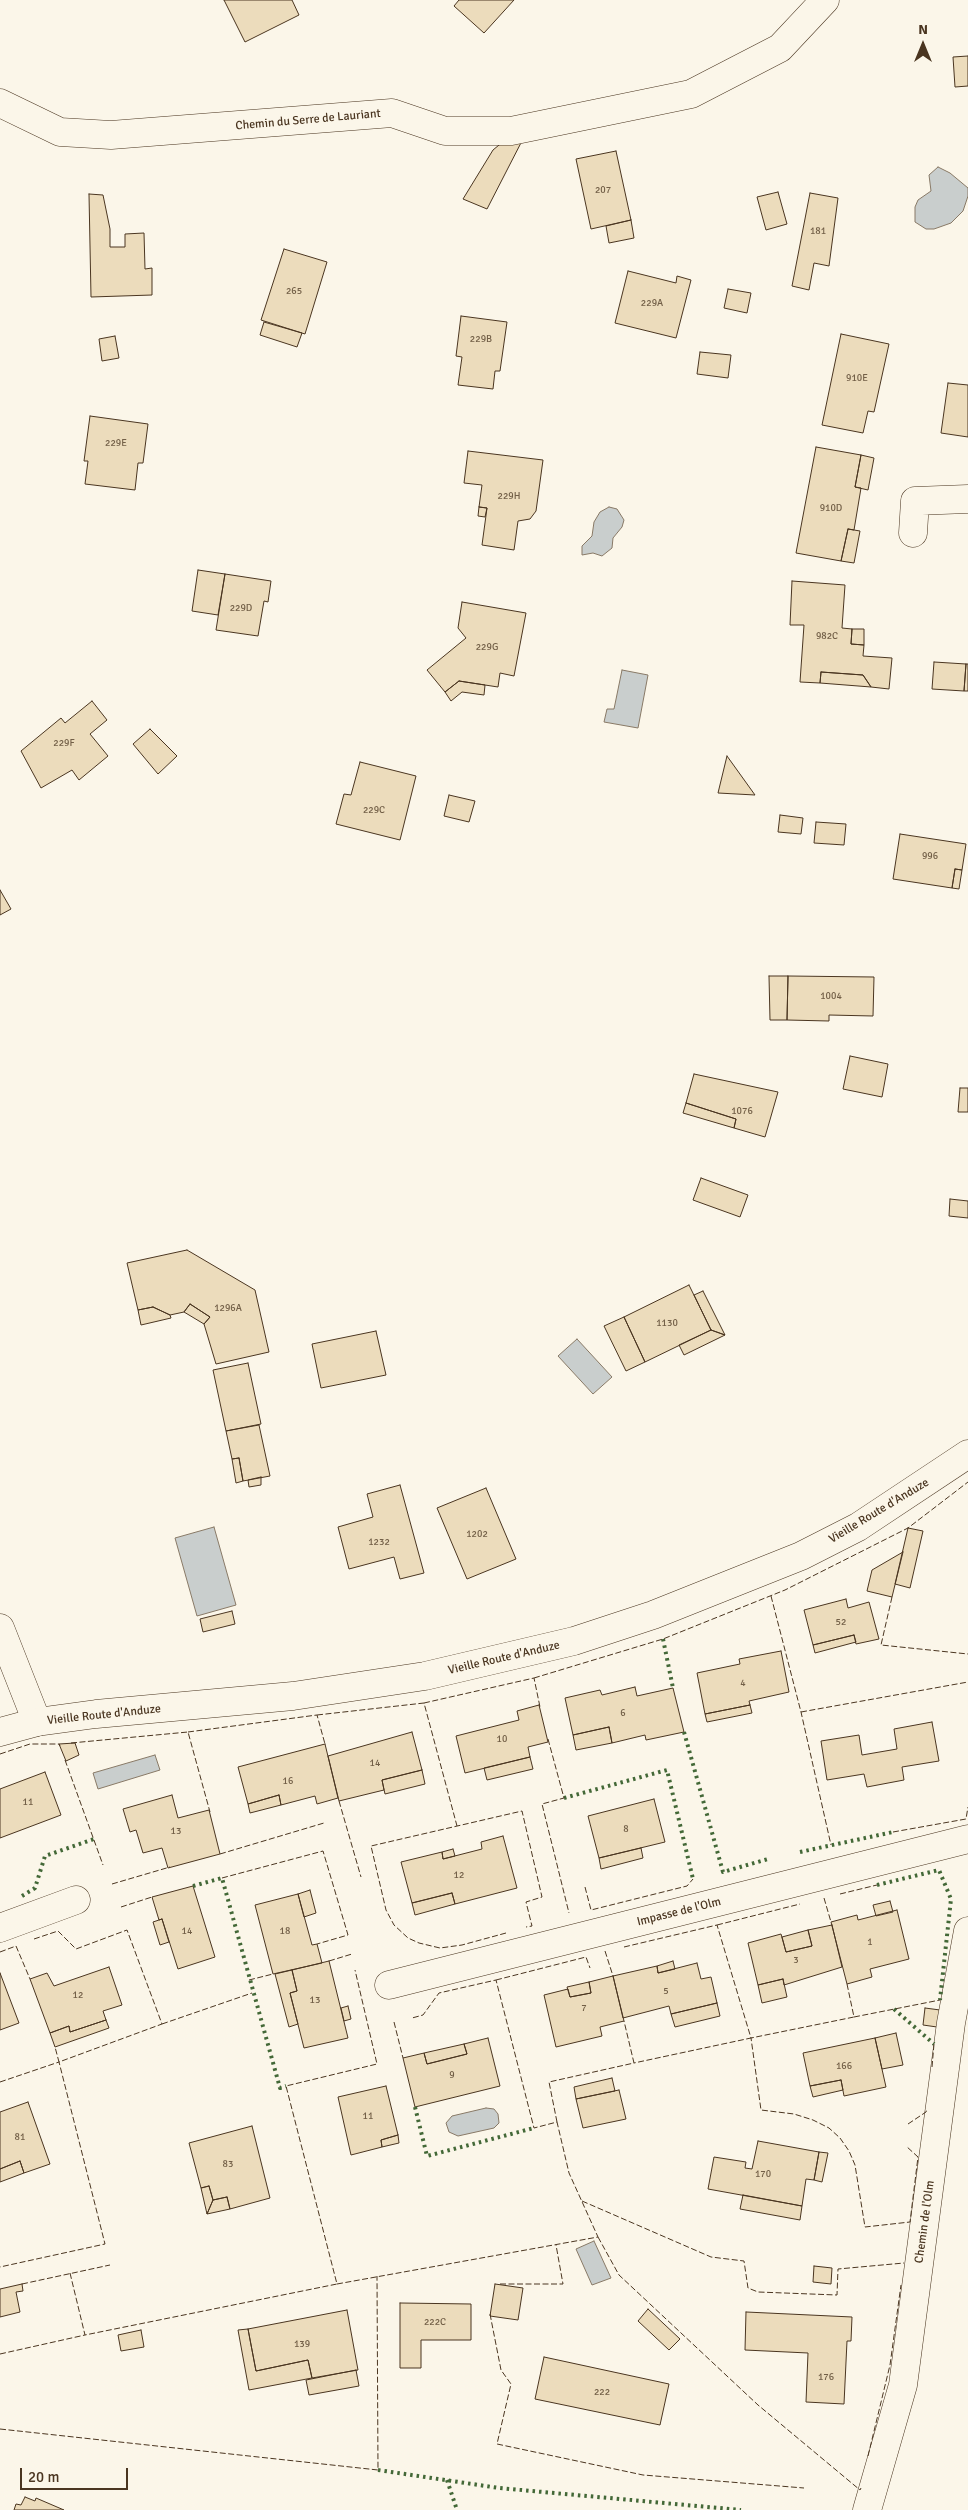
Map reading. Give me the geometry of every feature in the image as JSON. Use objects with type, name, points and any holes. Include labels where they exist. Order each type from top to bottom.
[{"type":"street","name":"Chemin du Serre de Lauriant","points":[[0,103],[60,132],[111,135],[392,113],[445,131],[511,132],[691,94],[780,48],[825,0]]},
{"type":"street","points":[[913,533],[914,501],[968,499]]},
{"type":"street","name":"Vieille Route d'Anduze","points":[[0,1732],[37,1722],[96,1714],[225,1704],[339,1690],[425,1676],[574,1641],[653,1615],[801,1556],[858,1527],[968,1454]]},
{"type":"street","points":[[0,1628],[37,1722]]},
{"type":"street","name":"Impasse de l'Olm","points":[[389,1985],[968,1839]]},
{"type":"street","points":[[0,1928],[76,1900]]},
{"type":"street","name":"Chemin de l'Olm","points":[[867,2510],[903,2385],[960,2028],[968,1931]]},
{"type":"shaded area","points":[[938,167],[950,173],[968,188],[968,196],[963,211],[951,223],[934,229],[926,229],[915,222],[915,207],[918,200],[931,191],[929,175]]},
{"type":"shaded area","points":[[609,507],[617,509],[624,520],[622,527],[613,538],[612,548],[602,556],[593,553],[582,555],[582,546],[592,536],[594,522],[600,512]]},
{"type":"shaded area","points":[[622,670],[648,675],[638,728],[604,722],[607,709],[614,709]]},
{"type":"shaded area","points":[[577,1339],[612,1377],[593,1394],[558,1356]]},
{"type":"shaded area","points":[[214,1527],[236,1605],[197,1616],[175,1538]]},
{"type":"shaded area","points":[[155,1755],[160,1770],[98,1789],[93,1773]]},
{"type":"shaded area","points":[[486,2108],[494,2109],[498,2114],[499,2123],[494,2128],[458,2136],[449,2132],[446,2123],[452,2116]]},
{"type":"shaded area","points":[[594,2241],[611,2278],[592,2285],[576,2249]]},
{"type":"building","points":[[224,0],[292,0],[299,15],[245,42]]},
{"type":"building","points":[[459,0],[514,0],[484,33],[454,6]]},
{"type":"building","points":[[968,56],[968,86],[955,87],[953,57]]},
{"type":"building","points":[[524,137],[487,209],[463,199],[493,150],[505,140]]},
{"type":"building","points":[[616,151],[631,220],[591,229],[576,159]]},
{"type":"building","points":[[778,192],[787,224],[766,230],[757,197]]},
{"type":"building","points":[[810,193],[838,198],[829,266],[814,263],[809,290],[792,286]]},
{"type":"building","points":[[89,194],[103,195],[110,229],[110,247],[125,247],[125,234],[144,233],[145,269],[152,268],[152,295],[91,297]]},
{"type":"building","points":[[631,220],[634,238],[609,243],[606,226]]},
{"type":"building","points":[[284,249],[327,262],[305,334],[261,320]]},
{"type":"building","points":[[628,271],[676,283],[677,276],[691,280],[676,338],[615,323]]},
{"type":"building","points":[[728,289],[751,293],[747,313],[724,308]]},
{"type":"building","points":[[461,316],[507,322],[500,371],[495,371],[493,389],[458,385],[462,357],[456,356]]},
{"type":"building","points":[[264,322],[302,333],[297,347],[260,335]]},
{"type":"building","points":[[841,334],[889,344],[874,412],[868,411],[863,433],[822,425]]},
{"type":"building","points":[[115,336],[119,358],[102,361],[99,339]]},
{"type":"building","points":[[700,352],[731,355],[728,378],[697,374]]},
{"type":"building","points":[[948,383],[968,385],[968,437],[941,433]]},
{"type":"building","points":[[90,416],[148,424],[143,463],[138,463],[135,490],[85,484],[88,461],[84,461]]},
{"type":"building","points":[[816,447],[861,455],[855,487],[861,488],[854,530],[848,529],[841,561],[796,553]]},
{"type":"building","points":[[468,451],[543,460],[536,511],[530,519],[518,521],[514,550],[482,545],[487,508],[479,507],[482,485],[464,483]]},
{"type":"building","points":[[861,455],[874,458],[868,490],[855,487]]},
{"type":"building","points":[[479,507],[487,508],[485,517],[478,516]]},
{"type":"building","points":[[848,529],[860,531],[854,563],[841,561]]},
{"type":"building","points":[[198,570],[225,574],[218,615],[192,611]]},
{"type":"building","points":[[225,574],[271,581],[268,602],[264,601],[258,636],[216,630]]},
{"type":"building","points":[[792,581],[845,585],[842,628],[852,629],[851,644],[864,645],[863,656],[892,658],[889,689],[871,687],[863,675],[821,672],[820,683],[800,682],[804,625],[790,625]]},
{"type":"building","points":[[462,602],[526,613],[514,676],[500,673],[498,687],[459,681],[445,692],[427,670],[466,638],[458,628]]},
{"type":"building","points":[[852,629],[864,629],[864,645],[851,644]]},
{"type":"building","points":[[934,662],[966,664],[964,691],[932,689]]},
{"type":"building","points":[[966,664],[968,664],[968,691],[964,691]]},
{"type":"building","points":[[821,672],[863,675],[871,687],[820,683]]},
{"type":"building","points":[[459,681],[485,685],[484,695],[462,692],[451,701],[445,692]]},
{"type":"building","points":[[92,701],[107,720],[90,734],[108,756],[79,780],[72,770],[41,788],[21,751],[61,718],[65,723]]},
{"type":"building","points":[[150,729],[177,756],[158,774],[133,744]]},
{"type":"building","points":[[727,756],[755,795],[718,793]]},
{"type":"building","points":[[360,762],[416,776],[400,840],[336,824],[344,794],[351,795]]},
{"type":"building","points":[[449,795],[475,801],[469,822],[444,816]]},
{"type":"building","points":[[780,815],[803,818],[801,834],[778,832]]},
{"type":"building","points":[[816,822],[846,824],[844,845],[814,843]]},
{"type":"building","points":[[900,834],[966,844],[962,870],[955,869],[952,888],[893,879]]},
{"type":"building","points":[[955,869],[962,870],[959,889],[952,888]]},
{"type":"building","points":[[0,890],[11,909],[0,915]]},
{"type":"building","points":[[769,976],[788,976],[787,1020],[770,1020]]},
{"type":"building","points":[[788,976],[874,977],[873,1016],[829,1015],[829,1021],[787,1020]]},
{"type":"building","points":[[850,1056],[888,1064],[882,1097],[843,1089]]},
{"type":"building","points":[[694,1074],[778,1092],[765,1137],[734,1128],[736,1119],[686,1103]]},
{"type":"building","points":[[960,1088],[968,1088],[968,1112],[958,1112]]},
{"type":"building","points":[[686,1103],[736,1119],[734,1128],[683,1113]]},
{"type":"building","points":[[701,1178],[748,1195],[740,1217],[693,1200]]},
{"type":"building","points":[[950,1199],[968,1201],[968,1218],[949,1216]]},
{"type":"building","points":[[187,1250],[255,1290],[269,1352],[216,1364],[204,1324],[210,1317],[190,1304],[184,1312],[170,1315],[153,1307],[138,1310],[127,1263]]},
{"type":"building","points":[[689,1285],[711,1330],[645,1362],[624,1317]]},
{"type":"building","points":[[703,1291],[725,1335],[711,1330],[694,1295]]},
{"type":"building","points":[[190,1304],[210,1317],[204,1324],[184,1312]]},
{"type":"building","points":[[153,1307],[170,1315],[171,1318],[141,1325],[138,1310]]},
{"type":"building","points":[[624,1317],[645,1362],[626,1371],[604,1326]]},
{"type":"building","points":[[711,1330],[725,1335],[684,1355],[679,1345]]},
{"type":"building","points":[[376,1331],[386,1375],[321,1388],[312,1344]]},
{"type":"building","points":[[248,1363],[261,1424],[226,1431],[213,1370]]},
{"type":"building","points":[[259,1425],[270,1476],[243,1481],[239,1458],[232,1459],[226,1431]]},
{"type":"building","points":[[239,1458],[243,1481],[236,1483],[232,1459]]},
{"type":"building","points":[[261,1477],[261,1485],[249,1487],[248,1480]]},
{"type":"building","points":[[400,1485],[424,1573],[400,1579],[394,1557],[349,1569],[338,1527],[373,1517],[367,1494]]},
{"type":"building","points":[[486,1488],[516,1559],[467,1579],[437,1508]]},
{"type":"building","points":[[908,1528],[923,1531],[910,1588],[895,1584]]},
{"type":"building","points":[[903,1552],[892,1597],[867,1591],[872,1570]]},
{"type":"building","points":[[846,1599],[848,1608],[869,1602],[879,1639],[856,1644],[854,1635],[813,1645],[804,1610]]},
{"type":"building","points":[[232,1611],[235,1624],[203,1632],[200,1619]]},
{"type":"building","points":[[854,1635],[856,1642],[815,1653],[813,1645]]},
{"type":"building","points":[[781,1651],[789,1692],[749,1701],[750,1705],[705,1714],[697,1673],[740,1664],[739,1659]]},
{"type":"building","points":[[635,1687],[637,1696],[673,1688],[684,1732],[646,1740],[645,1735],[612,1743],[609,1727],[573,1735],[565,1698],[600,1690],[602,1695]]},
{"type":"building","points":[[539,1705],[548,1742],[528,1747],[530,1757],[465,1773],[456,1736],[519,1720],[517,1711]]},
{"type":"building","points":[[750,1705],[752,1713],[707,1722],[705,1714]]},
{"type":"building","points":[[932,1722],[939,1761],[902,1767],[904,1780],[867,1787],[864,1774],[827,1780],[821,1741],[859,1735],[862,1755],[897,1749],[894,1729]]},
{"type":"building","points":[[609,1727],[612,1743],[576,1750],[573,1735]]},
{"type":"building","points":[[412,1732],[422,1770],[382,1780],[384,1790],[339,1801],[328,1756]]},
{"type":"building","points":[[75,1743],[79,1755],[66,1761],[59,1744]]},
{"type":"building","points":[[325,1744],[338,1798],[317,1804],[315,1796],[281,1805],[279,1795],[248,1804],[238,1767]]},
{"type":"building","points":[[530,1757],[533,1769],[487,1780],[484,1768]]},
{"type":"building","points":[[422,1770],[425,1784],[385,1794],[382,1780]]},
{"type":"building","points":[[45,1772],[61,1815],[0,1838],[0,1789]]},
{"type":"building","points":[[172,1795],[178,1818],[209,1810],[220,1854],[168,1868],[162,1848],[143,1853],[136,1830],[130,1832],[123,1809]]},
{"type":"building","points":[[279,1795],[281,1805],[250,1813],[248,1804]]},
{"type":"building","points":[[654,1799],[665,1842],[599,1858],[588,1816]]},
{"type":"building","points":[[503,1836],[517,1888],[455,1904],[452,1893],[412,1903],[401,1862],[442,1852],[443,1859],[482,1849],[481,1842]]},
{"type":"building","points":[[641,1848],[643,1858],[601,1869],[599,1858]]},
{"type":"building","points":[[453,1849],[455,1856],[443,1859],[442,1852]]},
{"type":"building","points":[[193,1886],[215,1957],[178,1969],[162,1919],[159,1920],[152,1897]]},
{"type":"building","points":[[310,1890],[316,1913],[304,1917],[298,1894]]},
{"type":"building","points":[[452,1893],[455,1904],[415,1915],[412,1903]]},
{"type":"building","points":[[298,1894],[312,1945],[317,1944],[322,1963],[273,1974],[255,1905]]},
{"type":"building","points":[[890,1901],[893,1912],[876,1916],[873,1905]]},
{"type":"building","points":[[897,1910],[909,1959],[870,1969],[872,1977],[847,1984],[831,1922],[857,1915],[858,1920]]},
{"type":"building","points":[[162,1919],[169,1942],[160,1945],[153,1922]]},
{"type":"building","points":[[832,1925],[842,1967],[784,1985],[783,1979],[758,1985],[748,1943],[781,1934],[786,1952],[812,1946],[808,1930]]},
{"type":"building","points":[[808,1930],[812,1946],[786,1952],[782,1937]]},
{"type":"building","points":[[329,1961],[348,2038],[304,2048],[290,1993],[297,1991],[292,1970]]},
{"type":"building","points":[[673,1961],[675,1969],[658,1973],[657,1966]]},
{"type":"building","points":[[697,1963],[701,1979],[711,1977],[717,2003],[671,2014],[669,2006],[623,2018],[613,1976],[657,1966],[658,1973]]},
{"type":"building","points":[[109,1967],[122,2005],[103,2011],[106,2020],[70,2032],[69,2026],[50,2033],[30,1979],[47,1973],[54,1986]]},
{"type":"building","points":[[292,1970],[297,1991],[290,1993],[298,2024],[289,2027],[275,1974]]},
{"type":"building","points":[[0,1973],[19,2023],[0,2030]]},
{"type":"building","points":[[613,1976],[624,2021],[600,2027],[602,2036],[556,2047],[544,1995],[568,1989],[570,1997],[591,1993],[589,1982]]},
{"type":"building","points":[[783,1979],[787,1997],[762,2003],[758,1985]]},
{"type":"building","points":[[589,1982],[591,1993],[570,1997],[567,1987]]},
{"type":"building","points":[[717,2003],[720,2016],[675,2027],[671,2014]]},
{"type":"building","points":[[348,2006],[351,2019],[344,2021],[341,2008]]},
{"type":"building","points":[[925,2008],[940,2010],[937,2027],[923,2025]]},
{"type":"building","points":[[106,2020],[109,2028],[55,2047],[50,2033],[69,2026],[70,2032]]},
{"type":"building","points":[[896,2033],[903,2065],[882,2069],[875,2038]]},
{"type":"building","points":[[488,2038],[500,2086],[415,2107],[403,2058],[424,2053],[427,2064],[467,2054],[464,2044]]},
{"type":"building","points":[[875,2038],[886,2087],[844,2096],[841,2080],[810,2086],[803,2053]]},
{"type":"building","points":[[464,2044],[467,2054],[427,2064],[424,2053]]},
{"type":"building","points":[[612,2078],[615,2091],[576,2099],[574,2087]]},
{"type":"building","points":[[841,2080],[843,2090],[813,2097],[810,2086]]},
{"type":"building","points":[[386,2086],[398,2135],[381,2140],[382,2147],[351,2155],[338,2097]]},
{"type":"building","points":[[619,2090],[626,2119],[583,2128],[576,2099]]},
{"type":"building","points":[[28,2102],[50,2164],[24,2173],[20,2161],[0,2169],[0,2112]]},
{"type":"building","points":[[252,2126],[270,2198],[230,2209],[227,2197],[213,2200],[209,2186],[201,2188],[189,2143]]},
{"type":"building","points":[[398,2135],[399,2143],[382,2147],[381,2140]]},
{"type":"building","points":[[758,2141],[819,2152],[814,2180],[806,2179],[802,2206],[708,2189],[714,2157],[746,2162],[745,2168],[752,2169]]},
{"type":"building","points":[[819,2152],[828,2153],[822,2182],[814,2180]]},
{"type":"building","points":[[20,2161],[24,2173],[0,2182],[0,2169]]},
{"type":"building","points":[[209,2186],[213,2200],[207,2214],[201,2188]]},
{"type":"building","points":[[743,2195],[802,2206],[800,2220],[740,2209]]},
{"type":"building","points":[[227,2197],[230,2209],[207,2214],[213,2200]]},
{"type":"building","points":[[814,2266],[832,2268],[831,2284],[813,2282]]},
{"type":"building","points":[[22,2284],[23,2291],[16,2292],[20,2312],[0,2317],[0,2289]]},
{"type":"building","points":[[495,2284],[523,2288],[518,2320],[490,2316]]},
{"type":"building","points":[[400,2303],[471,2304],[471,2340],[421,2340],[421,2368],[400,2368]]},
{"type":"building","points":[[648,2309],[680,2339],[669,2350],[638,2321]]},
{"type":"building","points":[[347,2310],[358,2370],[312,2378],[308,2360],[256,2371],[248,2329]]},
{"type":"building","points":[[746,2312],[852,2317],[851,2341],[847,2341],[844,2404],[806,2402],[808,2353],[745,2350]]},
{"type":"building","points":[[248,2329],[256,2371],[308,2360],[312,2378],[249,2390],[238,2330]]},
{"type":"building","points":[[141,2330],[144,2347],[121,2351],[118,2335]]},
{"type":"building","points":[[544,2357],[669,2384],[660,2425],[535,2399]]},
{"type":"building","points":[[356,2370],[359,2386],[309,2395],[306,2380]]},
{"type":"building","points":[[25,2497],[35,2501],[36,2498],[64,2510],[14,2510],[16,2504],[21,2505]]},
{"type":"hedge","points":[[663,1639],[673,1688]]},
{"type":"hedge","points":[[684,1732],[723,1872],[768,1859]]},
{"type":"hedge","points":[[564,1798],[667,1770],[693,1879]]},
{"type":"hedge","points":[[800,1852],[893,1832]]},
{"type":"hedge","points":[[22,1896],[35,1888],[45,1856],[94,1839]]},
{"type":"hedge","points":[[877,1885],[939,1870],[951,1899],[940,2000]]},
{"type":"hedge","points":[[193,1886],[222,1878],[280,2088],[286,2086]]},
{"type":"hedge","points":[[894,2009],[934,2044]]},
{"type":"hedge","points":[[415,2107],[427,2156],[534,2128]]},
{"type":"hedge","points":[[378,2470],[499,2488],[741,2510]]},
{"type":"hedge","points":[[447,2480],[457,2510]]},
{"type":"fence","points":[[534,1678],[663,1639],[785,1590],[908,1528],[968,1482]]},
{"type":"fence","points":[[771,1596],[801,1712],[831,1845]]},
{"type":"fence","points":[[892,1597],[881,1645],[968,1654]]},
{"type":"fence","points":[[424,1703],[534,1678],[540,1707]]},
{"type":"fence","points":[[801,1712],[968,1682]]},
{"type":"fence","points":[[317,1715],[424,1703],[457,1826]]},
{"type":"fence","points":[[188,1732],[317,1715],[325,1744]]},
{"type":"fence","points":[[71,1743],[188,1732],[210,1812]]},
{"type":"fence","points":[[548,1739],[564,1798],[542,1804],[569,1913]]},
{"type":"fence","points":[[0,1754],[30,1744],[59,1744],[60,1746]]},
{"type":"fence","points":[[65,1760],[103,1865]]},
{"type":"fence","points":[[339,1801],[361,1877]]},
{"type":"fence","points":[[893,1832],[966,1819],[968,1807]]},
{"type":"fence","points":[[506,1933],[462,1945],[440,1948],[408,1938],[394,1925],[386,1910],[371,1846],[522,1811],[542,1897],[526,1902],[532,1926],[526,1927]]},
{"type":"fence","points":[[220,1854],[324,1823]]},
{"type":"fence","points":[[222,1878],[323,1851],[348,1935],[317,1944]]},
{"type":"fence","points":[[112,1884],[170,1867]]},
{"type":"fence","points":[[585,1887],[591,1910],[687,1886],[693,1879]]},
{"type":"fence","points":[[840,1894],[877,1885]]},
{"type":"fence","points":[[121,1907],[152,1897]]},
{"type":"fence","points":[[824,1898],[831,1922]]},
{"type":"fence","points":[[717,1925],[800,1904]]},
{"type":"fence","points":[[624,1947],[717,1925],[751,2038],[634,2063]]},
{"type":"fence","points":[[34,1939],[58,1931],[76,1949],[127,1930],[162,2024],[59,2062],[55,2047]]},
{"type":"fence","points":[[0,1952],[16,1946],[30,1979]]},
{"type":"fence","points":[[605,1951],[613,1976]]},
{"type":"fence","points":[[329,1961],[352,1954]]},
{"type":"fence","points":[[496,1980],[586,1957],[590,1968]]},
{"type":"fence","points":[[70,2273],[85,2335],[337,2284],[286,2086],[377,2064],[355,1970]]},
{"type":"fence","points":[[249,1980],[273,1974]]},
{"type":"fence","points":[[337,2284],[598,2237],[569,2173],[557,2122],[534,2128],[496,1980],[439,1993],[423,2015],[412,2018]]},
{"type":"fence","points":[[847,1984],[854,2017],[751,2038],[761,2110],[794,2114],[813,2120],[829,2128],[840,2138],[849,2151],[855,2165],[865,2227],[910,2222],[918,2157],[906,2146]]},
{"type":"fence","points":[[162,2024],[252,1993]]},
{"type":"fence","points":[[854,2017],[940,2000]]},
{"type":"fence","points":[[557,2122],[549,2082],[634,2063],[624,2021]]},
{"type":"fence","points":[[394,2022],[403,2058]]},
{"type":"fence","points":[[932,2067],[934,2044]]},
{"type":"fence","points":[[0,2082],[59,2062],[105,2244],[0,2267]]},
{"type":"fence","points":[[908,2124],[926,2112],[927,2109]]},
{"type":"fence","points":[[582,2201],[711,2257],[744,2261],[748,2288],[758,2292],[837,2295],[838,2269],[904,2263]]},
{"type":"fence","points":[[598,2237],[619,2275],[758,2405],[860,2490],[861,2488]]},
{"type":"fence","points":[[500,2284],[563,2284],[556,2245]]},
{"type":"fence","points":[[22,2284],[110,2265]]},
{"type":"fence","points":[[0,2429],[378,2470],[377,2276]]},
{"type":"fence","points":[[868,2456],[890,2365],[901,2285]]},
{"type":"fence","points":[[490,2314],[501,2370],[511,2384],[497,2444],[643,2475],[804,2488]]},
{"type":"fence","points":[[0,2354],[85,2335]]}]
